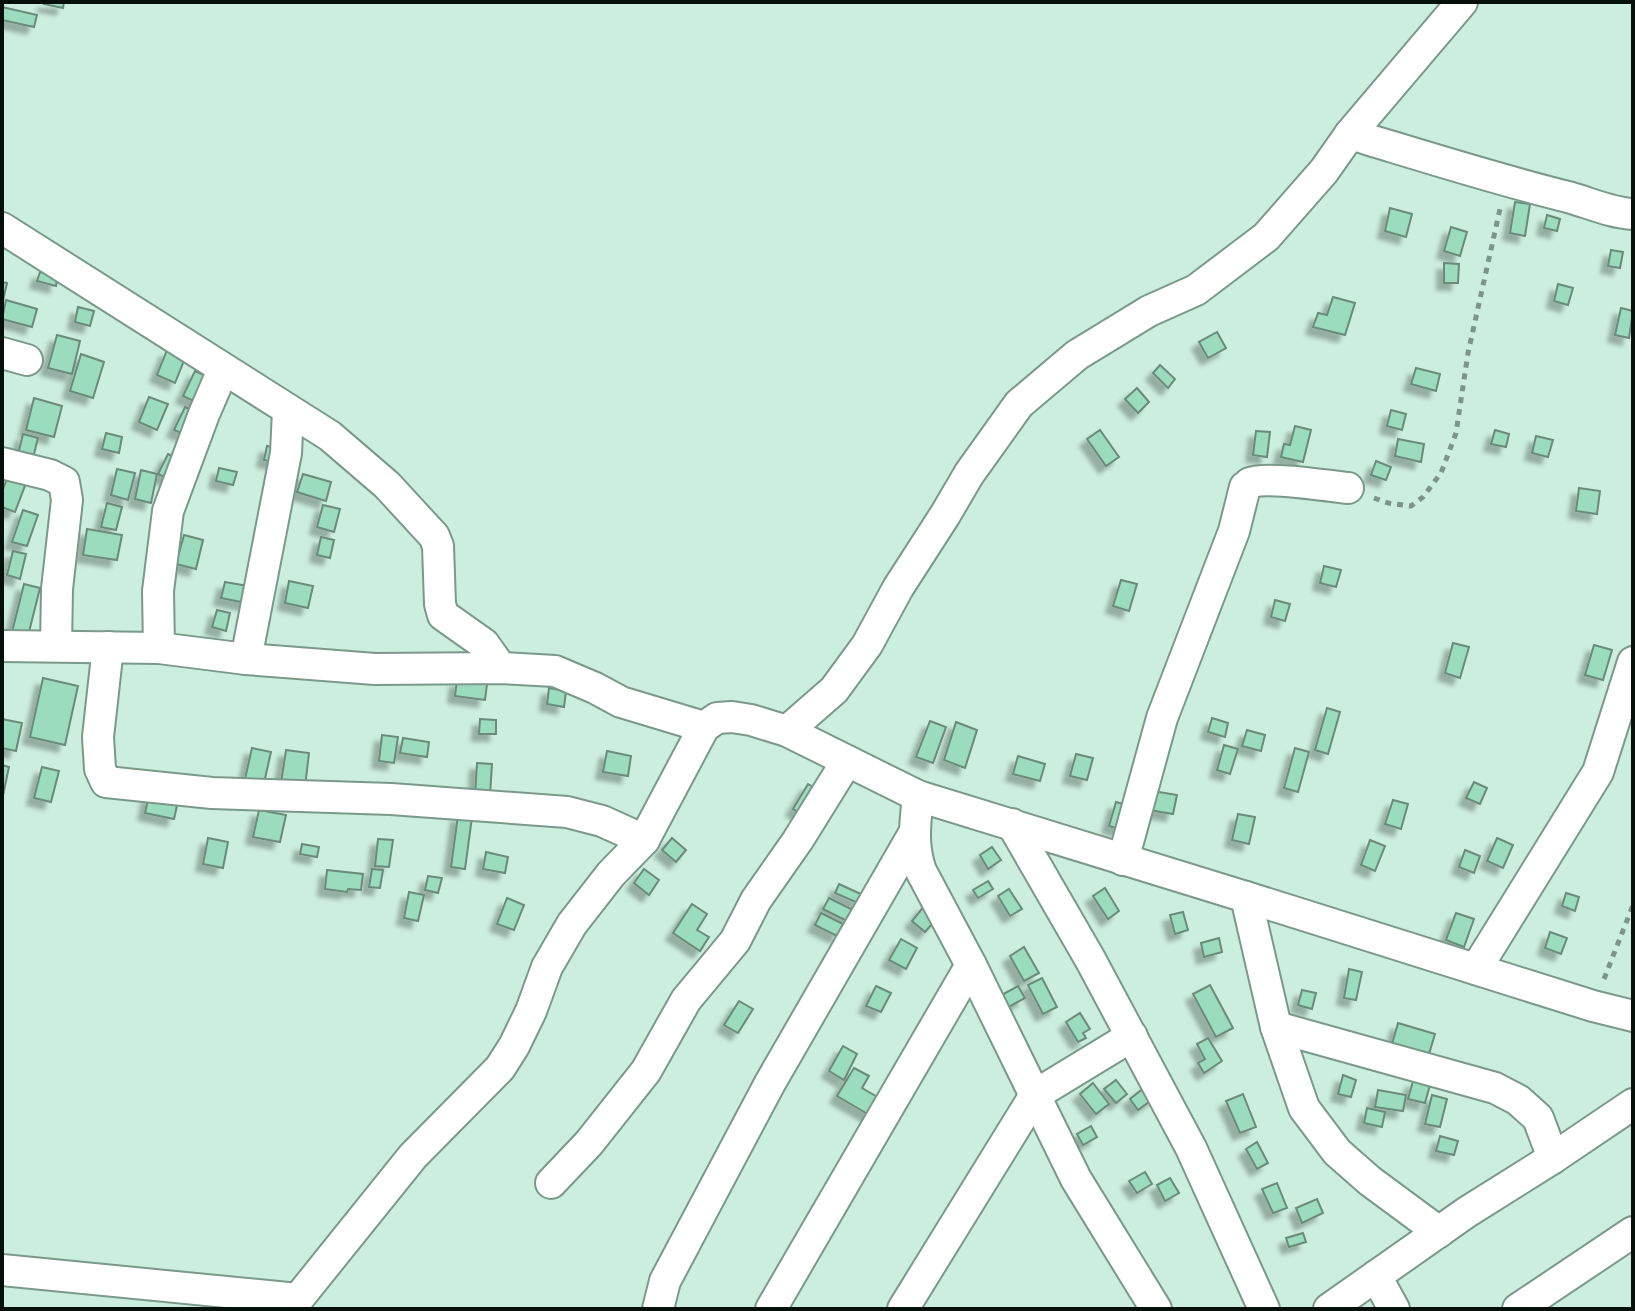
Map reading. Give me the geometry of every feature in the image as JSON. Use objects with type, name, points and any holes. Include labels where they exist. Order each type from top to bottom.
[{"type":"street","points":[[787,731],[834,690],[867,645],[898,588],[969,474],[1019,404],[1077,355],[1149,311],[1196,290],[1266,237],[1462,2]]},
{"type":"street","points":[[1350,134],[1622,214],[1633,214]]},
{"type":"street","points":[[2,228],[330,436],[387,485],[434,536],[438,546],[443,615],[484,644],[501,668]]},
{"type":"street","points":[[159,648],[158,591],[168,511],[223,370]]},
{"type":"street","points":[[246,659],[286,453],[288,411]]},
{"type":"street","points":[[2,463],[50,475],[64,482],[67,500],[57,589],[56,646]]},
{"type":"street","points":[[1123,860],[1162,718],[1234,531],[1245,487],[1251,482],[1262,481],[1348,488]]},
{"type":"street","points":[[2,646],[159,648],[246,659],[375,669],[555,671],[621,702],[704,727]]},
{"type":"street","points":[[108,647],[98,737],[100,769],[106,782],[212,793],[391,799],[567,812],[602,821],[644,840]]},
{"type":"street","points":[[1476,969],[1598,772],[1633,662]]},
{"type":"street","points":[[2,1270],[296,1304],[413,1156],[500,1068],[531,1011],[547,967],[572,924],[611,874],[644,840],[704,727],[717,718],[751,720],[787,731],[918,796],[1633,1016]]},
{"type":"street","points":[[551,1183],[589,1143],[646,1071],[686,1000],[735,941],[756,900],[847,761]]},
{"type":"street","points":[[918,796],[913,835],[921,871],[971,965],[1076,1179],[1156,1309]]},
{"type":"street","points":[[1012,824],[1090,959],[1191,1148],[1264,1309]]},
{"type":"street","points":[[658,1309],[665,1281],[770,1083],[913,835]]},
{"type":"street","points":[[1246,897],[1276,1027],[1304,1108],[1337,1152],[1370,1181],[1439,1232]]},
{"type":"street","points":[[771,1309],[971,965]]},
{"type":"street","points":[[1276,1027],[1495,1088],[1518,1100],[1538,1118],[1553,1158]]},
{"type":"street","points":[[903,1309],[1035,1095],[1132,1036]]},
{"type":"street","points":[[1329,1309],[1467,1212],[1633,1104]]},
{"type":"street","points":[[1518,1309],[1633,1232]]},
{"type":"street","points":[[1376,1276],[1394,1309]]},
{"type":"path","points":[[1348,488],[1388,503],[1411,506],[1423,497],[1441,473],[1456,433],[1468,353],[1507,181]]},
{"type":"path","points":[[1593,1006],[1633,905]]},
{"type":"building","points":[[45,2],[64,2],[63,8]]},
{"type":"building","points":[[2,7],[37,15],[34,27],[2,20]]},
{"type":"building","points":[[1515,202],[1530,204],[1525,236],[1510,233]]},
{"type":"building","points":[[1390,208],[1412,214],[1406,237],[1385,231]]},
{"type":"building","points":[[1547,215],[1560,219],[1557,231],[1544,228]]},
{"type":"building","points":[[1451,227],[1467,232],[1460,256],[1444,251]]},
{"type":"building","points":[[1611,250],[1623,252],[1620,268],[1608,266]]},
{"type":"building","points":[[1444,263],[1459,264],[1458,283],[1444,283]]},
{"type":"building","points":[[40,272],[58,276],[56,286],[37,281]]},
{"type":"building","points":[[2,282],[7,283],[2,305]]},
{"type":"building","points":[[1558,284],[1573,288],[1568,305],[1554,301]]},
{"type":"building","points":[[1333,297],[1355,303],[1345,335],[1313,327],[1318,313],[1327,315]]},
{"type":"building","points":[[6,300],[37,309],[32,327],[2,319]]},
{"type":"building","points":[[78,307],[94,311],[90,326],[75,322]]},
{"type":"building","points":[[1621,308],[1633,311],[1629,338],[1615,335]]},
{"type":"building","points":[[1217,332],[1226,348],[1208,358],[1199,342]]},
{"type":"building","points":[[57,335],[80,341],[72,374],[48,368]]},
{"type":"building","points":[[167,350],[185,358],[175,383],[157,375]]},
{"type":"building","points":[[81,354],[104,362],[93,398],[70,391]]},
{"type":"building","points":[[1160,365],[1175,379],[1168,388],[1153,373]]},
{"type":"building","points":[[1416,368],[1440,374],[1436,391],[1411,384]]},
{"type":"building","points":[[195,371],[210,378],[198,403],[183,396]]},
{"type":"building","points":[[1137,388],[1149,402],[1138,413],[1125,399]]},
{"type":"building","points":[[149,397],[168,404],[157,430],[139,422]]},
{"type":"building","points":[[34,398],[62,406],[54,437],[26,430]]},
{"type":"building","points":[[185,407],[199,414],[189,436],[174,430]]},
{"type":"building","points":[[1391,410],[1406,414],[1402,430],[1387,426]]},
{"type":"building","points":[[1295,426],[1311,430],[1303,462],[1281,457],[1284,444],[1290,445]]},
{"type":"building","points":[[1100,430],[1119,457],[1106,466],[1087,439]]},
{"type":"building","points":[[1495,430],[1509,434],[1506,447],[1491,444]]},
{"type":"building","points":[[1256,431],[1270,432],[1267,457],[1253,455]]},
{"type":"building","points":[[106,433],[122,437],[119,453],[102,449]]},
{"type":"building","points":[[23,434],[38,438],[31,466],[16,463]]},
{"type":"building","points":[[1536,436],[1553,440],[1548,457],[1532,453]]},
{"type":"building","points":[[1398,439],[1424,444],[1421,462],[1395,456]]},
{"type":"building","points":[[267,446],[282,449],[279,463],[264,460]]},
{"type":"building","points":[[168,454],[182,461],[173,481],[158,474]]},
{"type":"building","points":[[1376,461],[1391,467],[1386,480],[1371,475]]},
{"type":"building","points":[[219,468],[237,472],[233,485],[216,481]]},
{"type":"building","points":[[117,469],[135,473],[128,500],[111,495]]},
{"type":"building","points":[[141,470],[157,474],[151,503],[135,499]]},
{"type":"building","points":[[303,474],[331,482],[326,501],[297,492]]},
{"type":"building","points":[[8,476],[26,483],[15,512],[2,507],[2,492]]},
{"type":"building","points":[[1579,488],[1600,491],[1597,514],[1576,511]]},
{"type":"building","points":[[107,503],[122,507],[116,530],[101,527]]},
{"type":"building","points":[[323,505],[340,509],[334,532],[317,527]]},
{"type":"building","points":[[23,510],[38,515],[27,546],[12,542]]},
{"type":"building","points":[[87,529],[122,535],[117,560],[83,555]]},
{"type":"building","points":[[184,535],[203,540],[196,569],[176,564]]},
{"type":"building","points":[[321,537],[334,540],[330,558],[317,555]]},
{"type":"building","points":[[13,551],[26,554],[20,579],[7,575]]},
{"type":"building","points":[[1324,566],[1341,570],[1336,587],[1320,583]]},
{"type":"building","points":[[1121,580],[1137,584],[1129,611],[1113,606]]},
{"type":"building","points":[[289,581],[313,586],[308,608],[285,603]]},
{"type":"building","points":[[225,582],[254,587],[251,604],[221,598]]},
{"type":"building","points":[[24,584],[40,588],[28,636],[12,632]]},
{"type":"building","points":[[1275,600],[1290,604],[1285,621],[1271,617]]},
{"type":"building","points":[[217,610],[230,613],[226,631],[212,627]]},
{"type":"building","points":[[1453,643],[1469,647],[1460,678],[1445,673]]},
{"type":"building","points":[[1594,645],[1612,650],[1603,680],[1585,675]]},
{"type":"building","points":[[43,678],[78,686],[65,745],[30,737]]},
{"type":"building","points":[[457,680],[487,684],[485,700],[455,696]]},
{"type":"building","points":[[549,688],[566,691],[564,707],[547,704]]},
{"type":"building","points":[[1327,708],[1340,712],[1328,754],[1315,750]]},
{"type":"building","points":[[1212,718],[1228,723],[1225,737],[1208,732]]},
{"type":"building","points":[[2,719],[22,723],[16,751],[2,748]]},
{"type":"building","points":[[480,719],[496,720],[496,734],[479,734]]},
{"type":"building","points":[[930,721],[946,727],[933,763],[916,757]]},
{"type":"building","points":[[956,722],[977,730],[965,768],[944,760]]},
{"type":"building","points":[[1247,730],[1265,735],[1261,751],[1242,746]]},
{"type":"building","points":[[382,735],[398,737],[394,763],[379,761]]},
{"type":"building","points":[[403,738],[429,742],[427,757],[400,753]]},
{"type":"building","points":[[1224,745],[1238,749],[1230,774],[1217,770]]},
{"type":"building","points":[[252,748],[271,752],[264,783],[245,779]]},
{"type":"building","points":[[1295,748],[1309,752],[1298,792],[1284,788]]},
{"type":"building","points":[[286,750],[309,753],[305,787],[281,783]]},
{"type":"building","points":[[607,751],[631,756],[628,776],[603,772]]},
{"type":"building","points":[[1076,754],[1093,758],[1087,780],[1070,776]]},
{"type":"building","points":[[1018,756],[1045,764],[1040,781],[1013,774]]},
{"type":"building","points":[[477,763],[492,764],[490,795],[475,795]]},
{"type":"building","points":[[2,765],[9,767],[2,800]]},
{"type":"building","points":[[42,767],[59,771],[51,802],[34,798]]},
{"type":"building","points":[[1474,782],[1487,788],[1480,804],[1466,798]]},
{"type":"building","points":[[808,784],[820,791],[805,816],[793,809]]},
{"type":"building","points":[[1153,791],[1177,795],[1173,814],[1149,810]]},
{"type":"building","points":[[149,795],[178,801],[174,819],[145,813]]},
{"type":"building","points":[[1393,800],[1408,804],[1401,829],[1385,824]]},
{"type":"building","points":[[1116,802],[1130,806],[1123,830],[1109,826]]},
{"type":"building","points":[[259,810],[286,815],[280,842],[253,837]]},
{"type":"building","points":[[1238,814],[1255,817],[1249,844],[1232,840]]},
{"type":"building","points":[[458,815],[472,817],[465,869],[451,867]]},
{"type":"building","points":[[208,838],[228,842],[223,868],[203,864]]},
{"type":"building","points":[[672,838],[686,850],[676,862],[662,850]]},
{"type":"building","points":[[1497,838],[1513,845],[1503,868],[1487,861]]},
{"type":"building","points":[[378,839],[393,840],[389,867],[375,866]]},
{"type":"building","points":[[1370,840],[1385,846],[1375,871],[1361,865]]},
{"type":"building","points":[[302,844],[319,847],[317,857],[300,854]]},
{"type":"building","points":[[992,847],[1001,860],[988,869],[980,855]]},
{"type":"building","points":[[1465,850],[1480,856],[1474,873],[1459,867]]},
{"type":"building","points":[[486,852],[508,857],[505,873],[483,869]]},
{"type":"building","points":[[372,869],[383,870],[380,888],[369,887]]},
{"type":"building","points":[[644,869],[659,880],[649,895],[634,883]]},
{"type":"building","points":[[327,870],[363,874],[361,890],[325,889]]},
{"type":"building","points":[[428,876],[442,878],[438,893],[425,890]]},
{"type":"building","points":[[988,881],[993,889],[978,898],[973,890]]},
{"type":"building","points":[[839,884],[863,895],[858,903],[835,893]]},
{"type":"building","points":[[1105,888],[1119,911],[1108,919],[1093,896]]},
{"type":"building","points":[[1009,889],[1022,909],[1010,916],[998,896]]},
{"type":"building","points":[[409,892],[424,895],[418,921],[404,918]]},
{"type":"building","points":[[1566,893],[1579,897],[1575,911],[1562,906]]},
{"type":"building","points":[[507,898],[524,905],[514,930],[497,924]]},
{"type":"building","points":[[829,898],[855,911],[849,922],[823,909]]},
{"type":"building","points":[[692,904],[707,914],[697,930],[709,937],[700,951],[673,933]]},
{"type":"building","points":[[925,905],[939,916],[925,932],[912,921]]},
{"type":"building","points":[[1183,912],[1188,930],[1175,934],[1170,915]]},
{"type":"building","points":[[821,913],[843,924],[837,936],[815,925]]},
{"type":"building","points":[[1456,913],[1474,919],[1464,947],[1446,940]]},
{"type":"building","points":[[1550,932],[1567,938],[1561,954],[1545,948]]},
{"type":"building","points":[[1219,938],[1222,952],[1204,957],[1201,943]]},
{"type":"building","points":[[901,939],[917,948],[906,969],[889,960]]},
{"type":"building","points":[[1024,947],[1039,973],[1024,981],[1010,956]]},
{"type":"building","points":[[1349,969],[1362,972],[1356,1000],[1344,998]]},
{"type":"building","points":[[1042,978],[1057,1007],[1043,1014],[1028,985]]},
{"type":"building","points":[[1210,985],[1233,1028],[1216,1037],[1193,994]]},
{"type":"building","points":[[876,986],[891,993],[881,1012],[866,1006]]},
{"type":"building","points":[[1018,986],[1025,998],[1005,1009],[998,997]]},
{"type":"building","points":[[1302,990],[1316,993],[1312,1009],[1298,1005]]},
{"type":"building","points":[[739,1001],[753,1009],[738,1033],[724,1025]]},
{"type":"building","points":[[1080,1013],[1090,1029],[1083,1033],[1086,1038],[1078,1042],[1066,1022]]},
{"type":"building","points":[[1398,1023],[1435,1034],[1429,1054],[1392,1044]]},
{"type":"building","points":[[1208,1038],[1222,1061],[1204,1073],[1198,1063],[1205,1059],[1197,1044]]},
{"type":"building","points":[[843,1046],[857,1054],[844,1080],[829,1071]]},
{"type":"building","points":[[854,1068],[869,1076],[862,1088],[881,1099],[871,1116],[837,1096]]},
{"type":"building","points":[[1343,1075],[1356,1080],[1351,1097],[1338,1094]]},
{"type":"building","points":[[1116,1080],[1127,1094],[1116,1103],[1104,1089]]},
{"type":"building","points":[[1413,1081],[1430,1085],[1425,1103],[1408,1099]]},
{"type":"building","points":[[1093,1083],[1109,1104],[1096,1114],[1080,1094]]},
{"type":"building","points":[[1149,1084],[1157,1096],[1138,1110],[1130,1099]]},
{"type":"building","points":[[1378,1090],[1406,1095],[1403,1111],[1375,1107]]},
{"type":"building","points":[[1243,1094],[1256,1127],[1240,1133],[1226,1101]]},
{"type":"building","points":[[1432,1095],[1447,1099],[1440,1127],[1425,1124]]},
{"type":"building","points":[[1367,1108],[1385,1112],[1382,1127],[1364,1123]]},
{"type":"building","points":[[1091,1126],[1097,1137],[1083,1145],[1077,1134]]},
{"type":"building","points":[[1440,1136],[1458,1141],[1454,1155],[1436,1151]]},
{"type":"building","points":[[1257,1142],[1268,1163],[1257,1169],[1246,1149]]},
{"type":"building","points":[[1145,1172],[1152,1184],[1137,1193],[1129,1181]]},
{"type":"building","points":[[1170,1178],[1179,1193],[1165,1201],[1157,1185]]},
{"type":"building","points":[[1277,1183],[1287,1208],[1273,1213],[1262,1189]]},
{"type":"building","points":[[1317,1199],[1323,1213],[1302,1223],[1296,1208]]},
{"type":"building","points":[[1303,1233],[1306,1242],[1289,1247],[1286,1238]]}]
